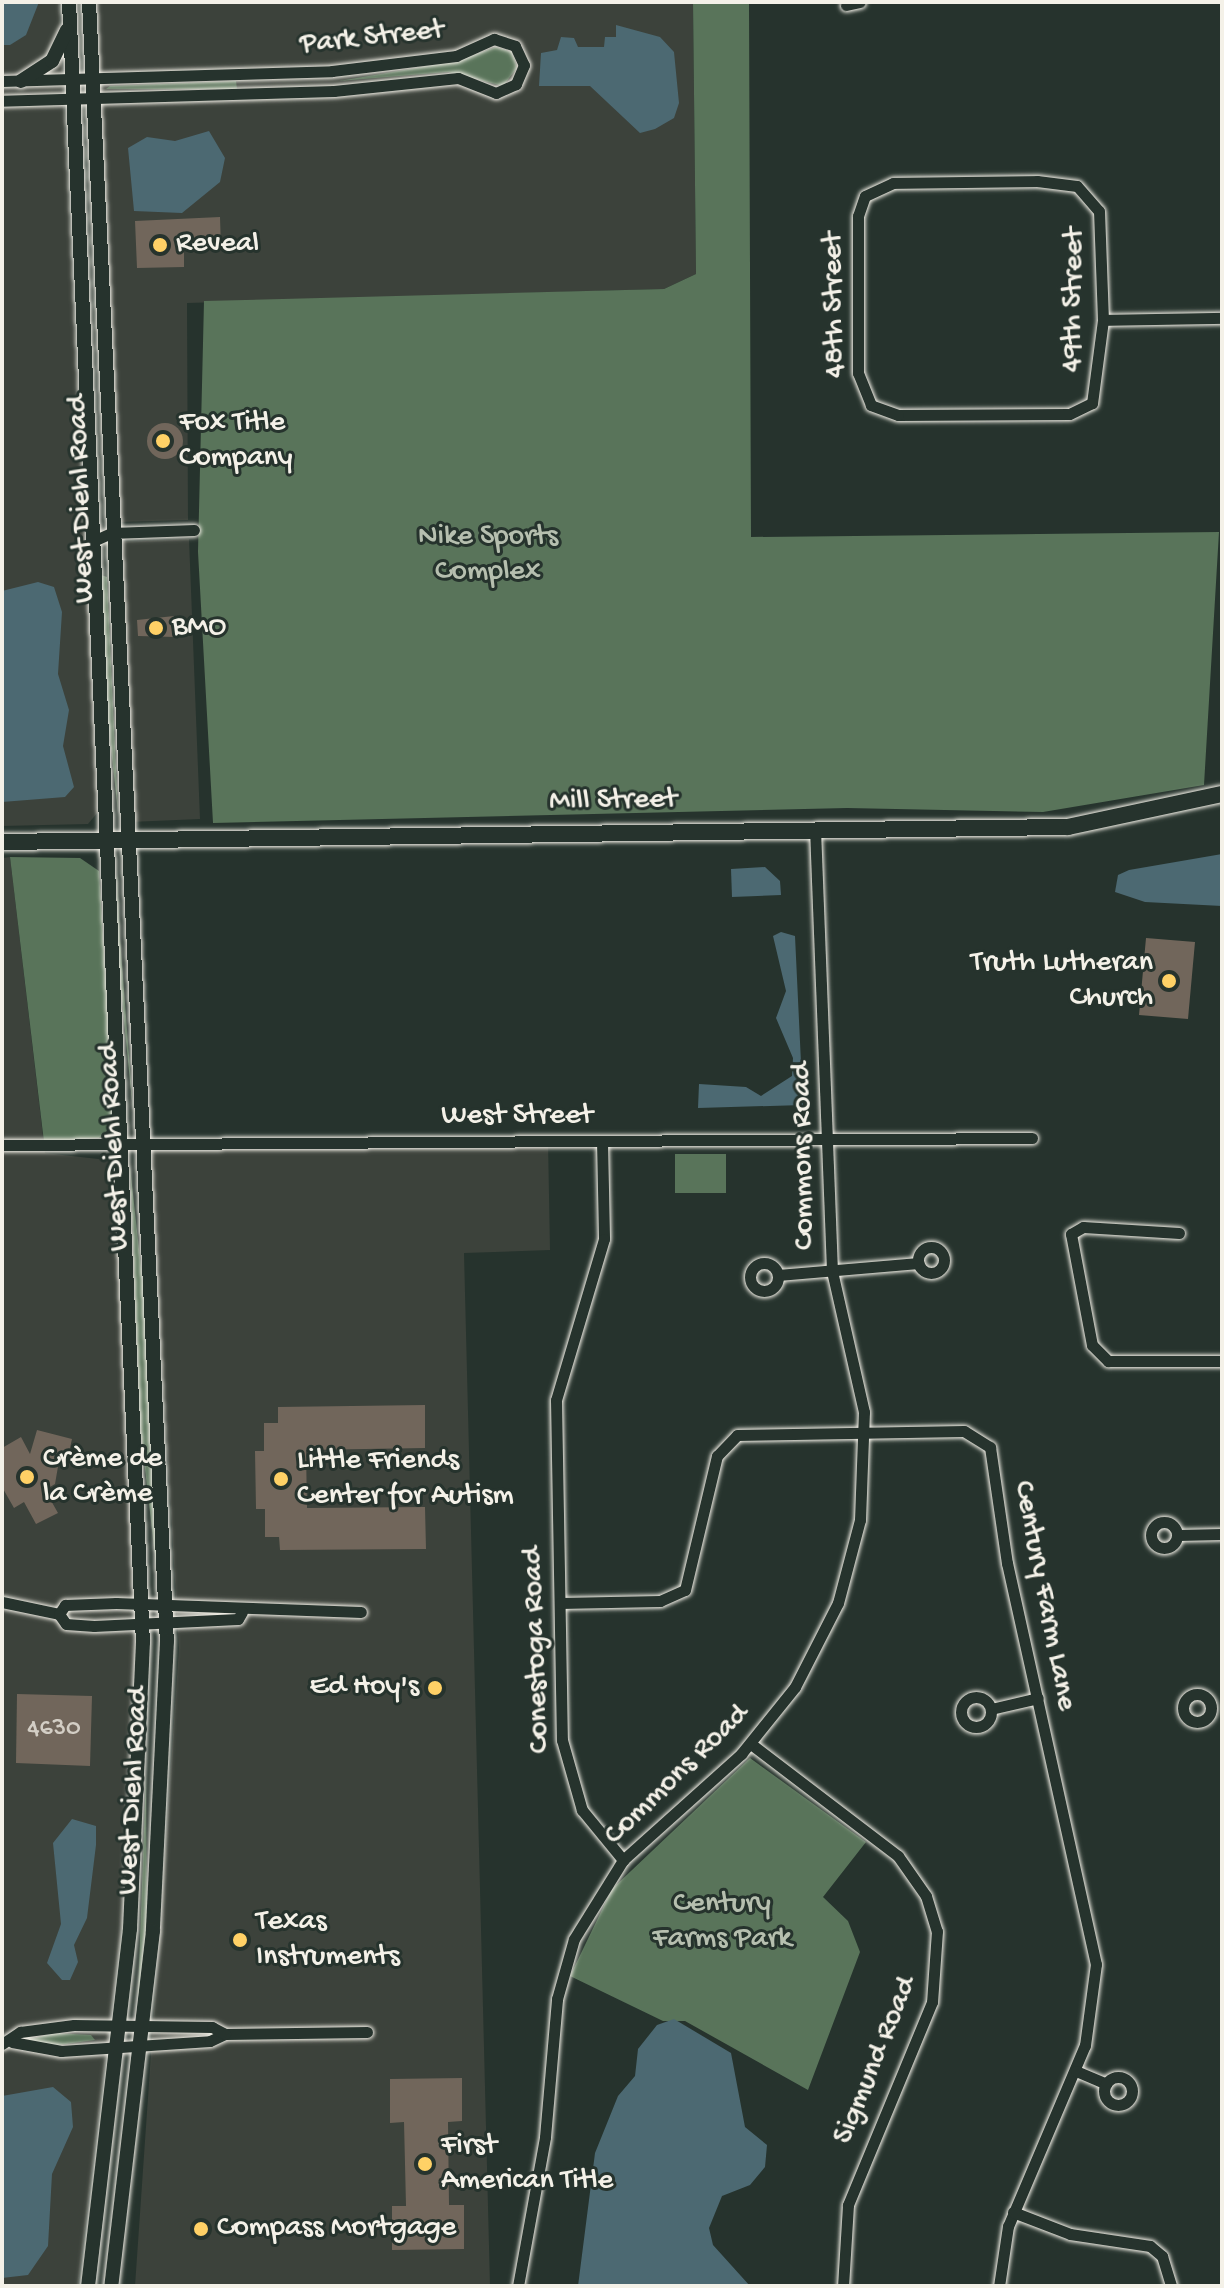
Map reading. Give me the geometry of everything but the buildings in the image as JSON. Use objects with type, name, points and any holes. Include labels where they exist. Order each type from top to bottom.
[{"type":"main road","name":"Mill Street","points":[[2,842],[815,828],[1068,827],[1222,794]]},
{"type":"street","name":"West Diehl Road","points":[[69,2],[91,542],[143,1623],[140,1793],[116,2048],[88,2286]]},
{"type":"street","name":"West Diehl Road","points":[[89,2],[125,839],[167,1622],[161,1834],[111,2286]]},
{"type":"street","points":[[846,5],[860,2]]},
{"type":"street","points":[[21,81],[52,61],[70,22]]},
{"type":"street","name":"Park Street","points":[[2,81],[332,71],[456,56],[494,39],[515,46],[524,65],[516,84],[496,93],[458,78],[93,100],[2,101]]},
{"type":"street","name":"48th Street","points":[[1087,194],[1061,182],[936,182],[893,183],[865,196],[858,216],[858,373],[861,391],[876,409],[1022,414],[1088,408]]},
{"type":"street","name":"49th Street","points":[[1087,194],[1102,225],[1103,320],[1097,387],[1088,408]]},
{"type":"street","points":[[1103,320],[1222,318]]},
{"type":"street","points":[[91,542],[111,533],[194,530]]},
{"type":"street","name":"Commons Road","points":[[518,2286],[563,1972],[583,1921],[623,1860],[751,1744],[795,1687],[838,1603],[860,1520],[866,1433],[832,1271],[831,1139],[815,828]]},
{"type":"street","name":"West Street","points":[[2,1145],[1032,1138]]},
{"type":"street","name":"Conestoga Road","points":[[602,1141],[604,1239],[556,1400],[560,1603],[566,1771],[587,1819],[623,1860]]},
{"type":"street","points":[[1179,1233],[1083,1227],[1071,1234],[1092,1345],[1108,1361],[1222,1361]]},
{"type":"street","points":[[778,1275],[918,1263]]},
{"type":"street","name":"Century Farm Lane","points":[[560,1603],[660,1601],[685,1590],[717,1456],[729,1439],[964,1431],[990,1447],[1038,1698],[1094,1948],[1094,2005],[1076,2071],[1013,2212],[999,2286]]},
{"type":"street","points":[[1178,1535],[1222,1534]]},
{"type":"street","points":[[2,1602],[59,1614],[79,1626],[238,1619],[242,1612]]},
{"type":"street","points":[[59,1614],[65,1605],[234,1603],[242,1612],[361,1612]]},
{"type":"street","points":[[991,1709],[1038,1698]]},
{"type":"street","name":"Sigmund Road","points":[[751,1744],[898,1856],[926,1896],[937,1931],[932,2002],[848,2205],[843,2286]]},
{"type":"street","points":[[7,2043],[35,2028],[212,2027],[225,2034]]},
{"type":"street","points":[[7,2043],[35,2049],[116,2048],[225,2034],[367,2032]]},
{"type":"street","points":[[1076,2071],[1106,2084]]},
{"type":"street","points":[[1013,2212],[1070,2234],[1150,2246],[1162,2256],[1171,2286]]},
{"type":"shaded area","points":[[2,2],[59,2],[98,812],[88,824],[2,826]]},
{"type":"shaded area","points":[[97,2],[693,2],[696,274],[664,289],[187,303],[188,520],[118,522]]},
{"type":"shaded area","points":[[189,539],[200,819],[130,822],[117,542]]},
{"type":"shaded area","points":[[10,857],[45,1153],[116,1161],[129,1425],[138,1653],[131,1850],[78,2286],[2,2286],[2,858]]},
{"type":"shaded area","points":[[548,1140],[550,1250],[464,1253],[490,2286],[135,2286],[179,1648],[149,1142]]},
{"type":"green space","name":"Nike Sports Complex","points":[[693,2],[749,2],[751,537],[1219,532],[1204,785],[1043,812],[847,808],[213,823],[198,552],[204,301],[664,289],[696,274]]},
{"type":"green space","points":[[496,47],[512,52],[517,68],[503,86],[448,72],[339,81],[457,61]]},
{"type":"green space","points":[[236,81],[237,89],[106,89],[110,86]]},
{"type":"green space","points":[[101,575],[107,577],[118,812],[102,667]]},
{"type":"green space","points":[[10,857],[80,858],[99,871],[115,1124],[99,1138],[44,1142]]},
{"type":"green space","points":[[117,869],[120,938],[134,1121],[118,961]]},
{"type":"green space","points":[[675,1154],[726,1154],[726,1193],[675,1193]]},
{"type":"green space","points":[[130,1167],[147,1322],[158,1582],[140,1425]]},
{"type":"green space","name":"Century Farms Park","points":[[750,1758],[866,1842],[823,1897],[848,1921],[860,1952],[808,2090],[685,2021],[663,2021],[570,1976],[612,1889]]},
{"type":"green space","points":[[146,1773],[147,1930],[138,1996]]},
{"type":"green space","points":[[54,2033],[91,2035],[95,2040],[51,2046],[26,2040]]},
{"type":"water","points":[[2,2],[39,2],[26,35],[10,45],[2,45]]},
{"type":"water","points":[[616,25],[660,37],[674,52],[679,103],[674,118],[655,129],[640,133],[590,86],[539,86],[541,53],[557,50],[561,37],[574,38],[578,47],[604,47],[605,37],[616,37]]},
{"type":"water","points":[[209,131],[225,158],[220,182],[182,213],[134,211],[128,148],[147,137],[175,141]]},
{"type":"water","points":[[38,582],[54,587],[62,612],[58,674],[69,710],[63,746],[74,787],[65,797],[2,802],[2,591]]},
{"type":"water","points":[[1222,854],[1222,906],[1145,902],[1115,892],[1118,875],[1129,870]]},
{"type":"water","points":[[765,867],[780,881],[781,895],[732,897],[731,869]]},
{"type":"water","points":[[781,932],[795,936],[803,1105],[698,1108],[699,1084],[746,1087],[761,1096],[792,1076],[793,1058],[776,1018],[786,991],[773,936]]},
{"type":"water","points":[[72,1819],[96,1826],[96,1845],[87,1918],[74,1945],[78,1962],[70,1980],[62,1980],[47,1963],[61,1924],[53,1843]]},
{"type":"water","points":[[674,2019],[731,2053],[745,2127],[767,2145],[765,2167],[750,2185],[722,2196],[709,2228],[713,2245],[750,2286],[578,2286],[595,2153],[618,2096],[635,2076],[638,2049],[657,2025]]},
{"type":"water","points":[[53,2087],[71,2102],[73,2127],[52,2174],[48,2246],[28,2275],[2,2278],[2,2096]]},
{"type":"place","name":"Reveal","points":[[160,245]]},
{"type":"place","name":"Fox Title Company","points":[[163,441]]},
{"type":"place","name":"BMO","points":[[156,628]]},
{"type":"place","name":"Truth Lutheran Church","points":[[1169,981]]},
{"type":"place","name":"Crème de la Crème","points":[[27,1477]]},
{"type":"place","name":"Little Friends Center for Autism","points":[[281,1479]]},
{"type":"place","name":"Ed Hoy's","points":[[435,1688]]},
{"type":"place","name":"Texas Instruments","points":[[240,1940]]},
{"type":"place","name":"First American Title","points":[[425,2164]]},
{"type":"place","name":"Compass Mortgage","points":[[201,2229]]}]
